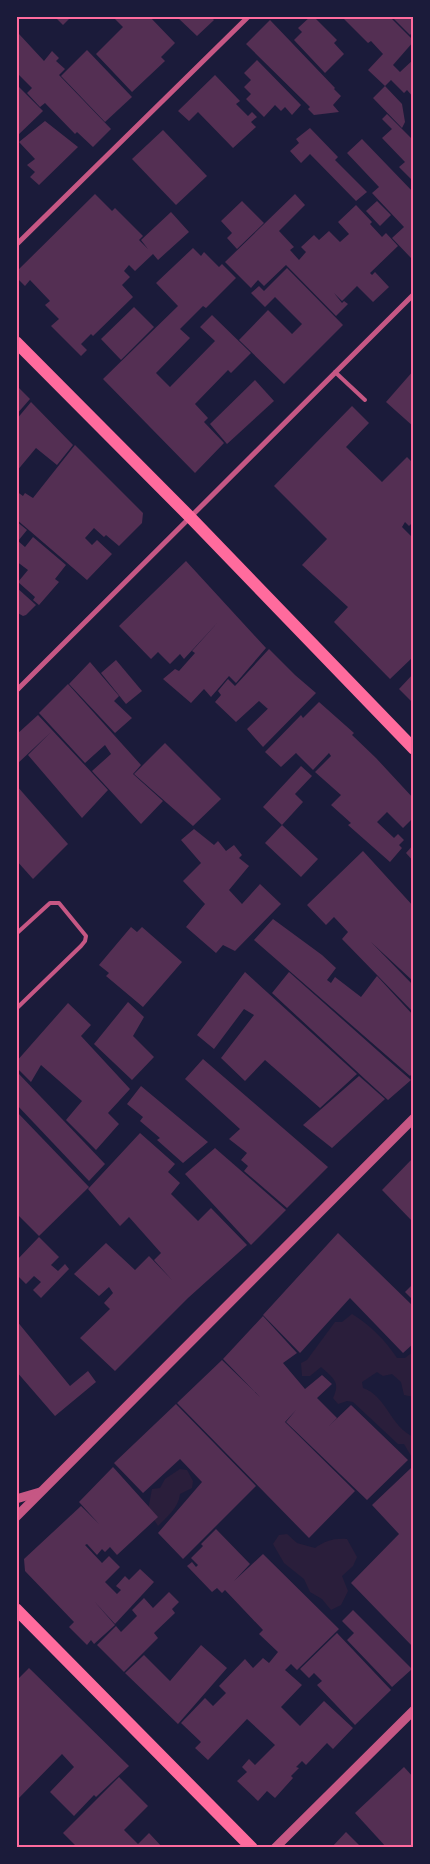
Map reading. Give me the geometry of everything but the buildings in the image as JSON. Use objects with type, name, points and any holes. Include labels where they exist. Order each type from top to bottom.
[{"type":"main road","points":[[16,342],[190,517],[414,748]]},
{"type":"main road","points":[[16,1609],[252,1848]]},
{"type":"street","points":[[16,245],[249,16]]},
{"type":"street","points":[[16,692],[414,294]]},
{"type":"street","points":[[16,1517],[414,1118]]},
{"type":"street","points":[[16,1499],[42,1491]]},
{"type":"street","points":[[276,1848],[414,1710]]},
{"type":"lane","points":[[335,372],[365,400]]},
{"type":"lane","points":[[16,934],[50,903],[54,902],[58,903],[86,936],[81,946],[16,1009]]},
{"type":"shaded area","points":[[352,1314],[377,1333],[397,1358],[405,1358],[414,1351],[414,1397],[404,1395],[401,1382],[392,1374],[383,1376],[377,1372],[362,1382],[363,1388],[378,1398],[399,1426],[414,1437],[414,1461],[404,1444],[398,1444],[353,1402],[347,1401],[338,1404],[333,1398],[336,1384],[321,1367],[310,1376],[302,1376],[301,1363],[307,1360],[335,1322],[342,1322]]},
{"type":"shaded area","points":[[180,1469],[187,1470],[193,1481],[192,1488],[180,1494],[175,1507],[158,1526],[148,1510],[152,1489],[160,1488],[165,1479]]},
{"type":"shaded area","points":[[287,1534],[297,1543],[315,1548],[330,1540],[347,1539],[357,1557],[353,1566],[342,1576],[348,1591],[341,1605],[331,1610],[322,1599],[310,1592],[304,1579],[284,1563],[273,1544],[279,1535]]}]
